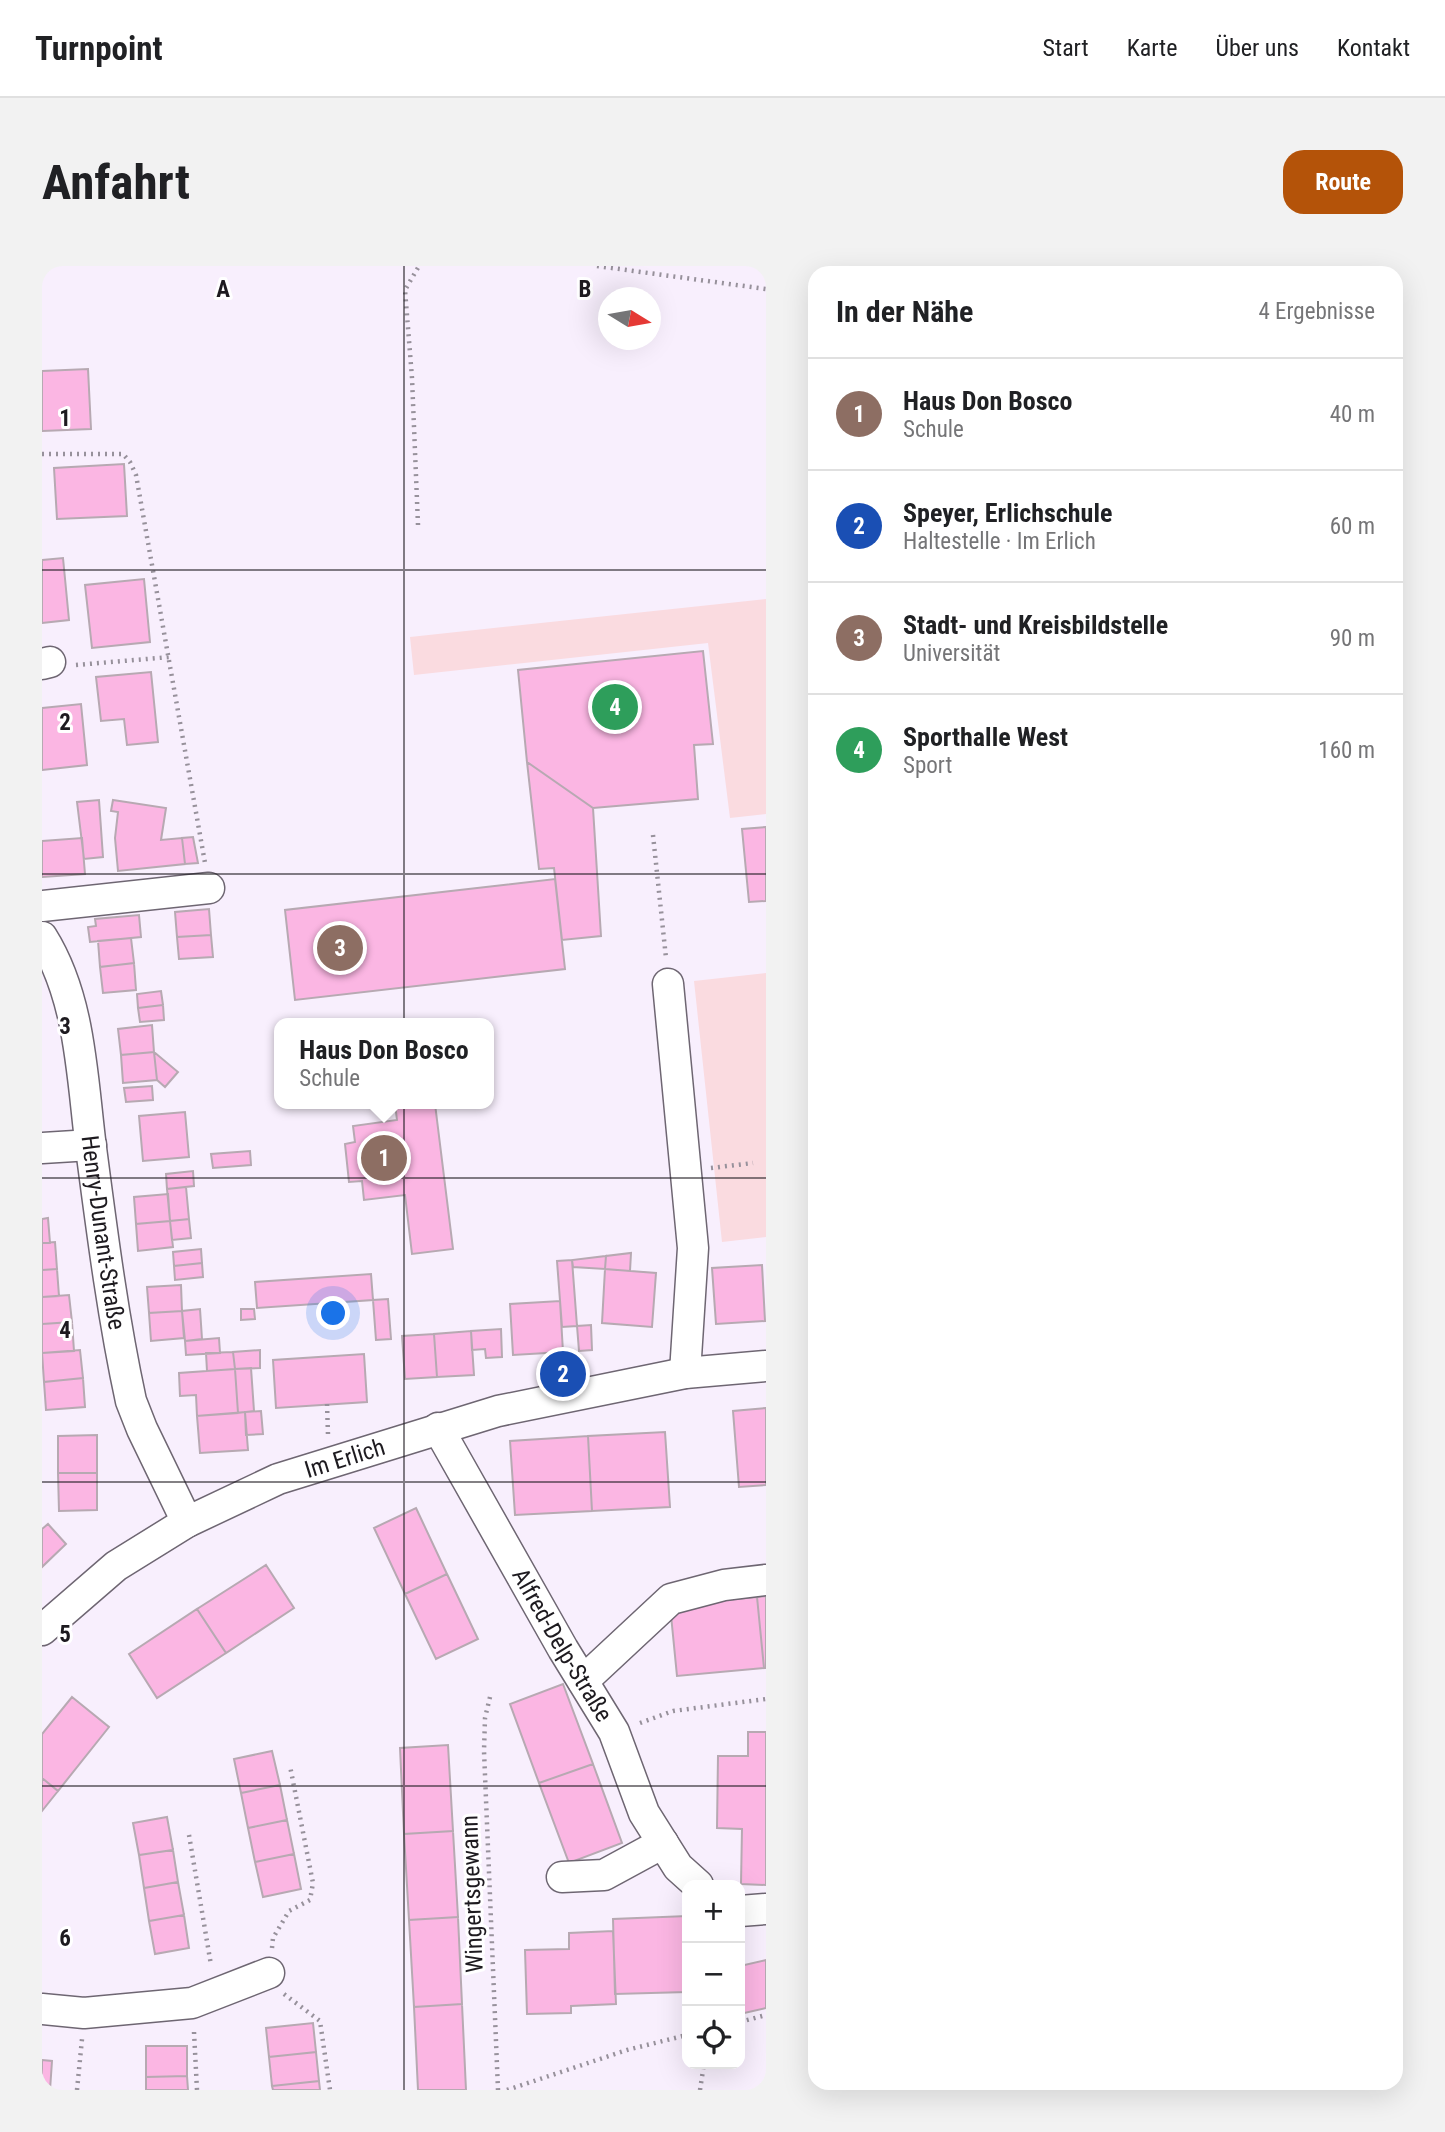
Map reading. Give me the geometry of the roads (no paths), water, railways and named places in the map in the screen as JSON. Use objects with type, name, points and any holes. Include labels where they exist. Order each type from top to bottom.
[{"type":"street","points":[[42,906],[209,888]]},
{"type":"street","name":"Henry-Dunant-Straße","points":[[42,937],[53,955],[68,996],[82,1064],[90,1145],[131,1401],[187,1522]]},
{"type":"street","points":[[668,984],[693,1248],[685,1373]]},
{"type":"street","points":[[42,1148],[90,1145]]},
{"type":"street","name":"Im Erlich","points":[[42,1630],[116,1566],[187,1522],[278,1479],[498,1411],[685,1373],[766,1366]]},
{"type":"street","name":"Alfred-Delp-Straße","points":[[438,1428],[614,1732],[644,1813],[680,1865]]},
{"type":"street","points":[[583,1681],[671,1599],[724,1585],[766,1580]]},
{"type":"street","points":[[562,1877],[604,1875],[680,1865]]},
{"type":"street","points":[[745,1911],[766,1909]]},
{"type":"street","points":[[42,2009],[85,2013],[202,2000],[269,1973]]},
{"type":"place","name":"Sporthalle West","points":[[615,707]]},
{"type":"place","name":"Stadt- und Kreisbildstelle","points":[[340,948]]},
{"type":"place","name":"Haus Don Bosco","points":[[384,1158]]},
{"type":"place","name":"Speyer, Erlichschule","points":[[563,1374]]}]
